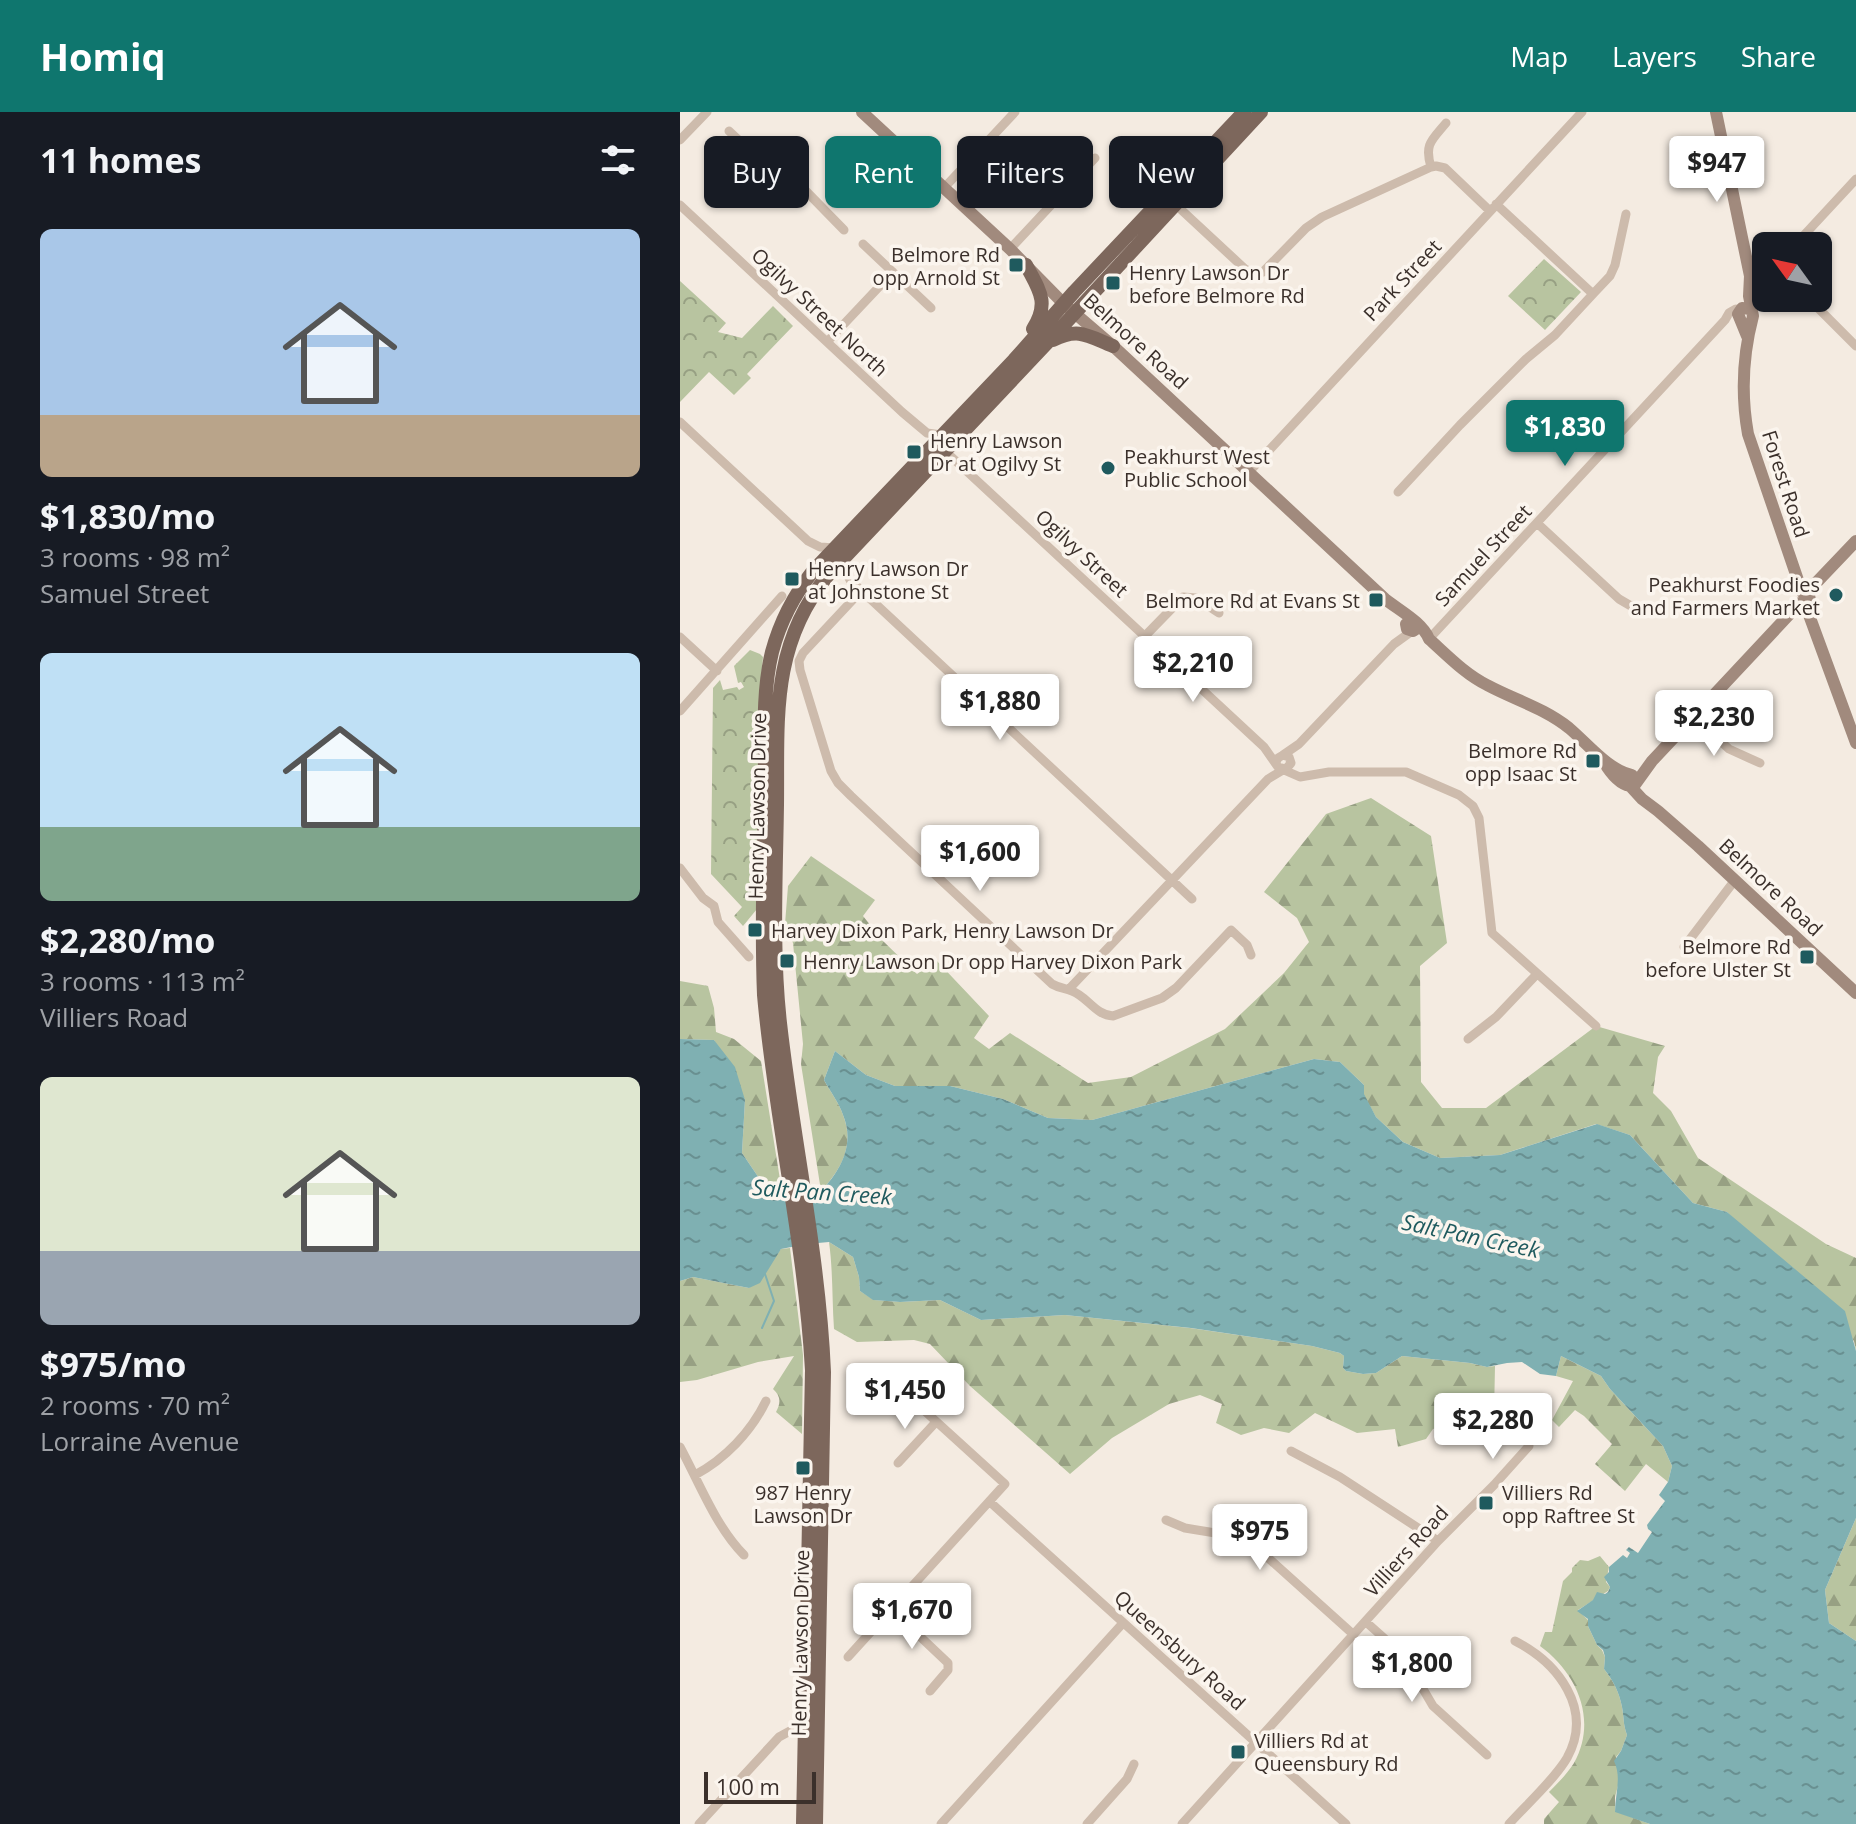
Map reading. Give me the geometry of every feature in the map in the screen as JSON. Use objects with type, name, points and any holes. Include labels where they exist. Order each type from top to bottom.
[{"type":"main road","name":"Henry Lawson Drive","points":[[803,1824],[811,1728],[824,1372],[822,1320],[809,1269],[780,1068],[770,911],[766,697],[770,661],[779,629],[794,598],[813,571],[838,554],[945,451],[1047,343],[1070,308],[1244,112]]},
{"type":"main road","name":"Henry Lawson Drive","points":[[1223,153],[1261,112]]},
{"type":"main road","name":"Henry Lawson Drive","points":[[770,886],[782,673],[788,647],[809,600],[828,575],[838,554],[941,435],[1171,208]]},
{"type":"main road","points":[[1014,360],[1043,307],[1041,295],[1026,265]]},
{"type":"main road","points":[[1047,343],[1074,332],[1090,335],[1113,346]]},
{"type":"main road","name":"Henry Lawson Drive","points":[[811,1728],[816,1824]]},
{"type":"street","points":[[680,140],[707,112]]},
{"type":"street","name":"Belmore Road","points":[[862,112],[1411,626],[1474,678],[1558,720],[1632,782],[1658,811],[1856,993]]},
{"type":"street","points":[[944,188],[1015,112]]},
{"type":"street","name":"Park Street","points":[[1249,472],[1582,112]]},
{"type":"street","name":"Forest Road","points":[[1716,112],[1750,276],[1742,312],[1747,338],[1744,394],[1748,434],[1856,743]]},
{"type":"street","points":[[1431,167],[1427,148],[1446,123]]},
{"type":"street","points":[[729,131],[762,162],[802,187],[844,230]]},
{"type":"street","points":[[1010,249],[1095,158]]},
{"type":"street","points":[[1179,208],[1257,278],[1306,228],[1322,217],[1436,166],[1445,168],[1593,294]]},
{"type":"street","points":[[1807,232],[1856,179]]},
{"type":"street","name":"Ogilvy Street North","points":[[680,205],[902,412],[927,433],[941,435]]},
{"type":"street","points":[[1398,492],[1460,425],[1555,335],[1610,276],[1626,214]]},
{"type":"street","points":[[863,244],[931,308]]},
{"type":"street","points":[[827,342],[893,272]]},
{"type":"street","name":"Samuel Street","points":[[1429,639],[1742,312]]},
{"type":"street","points":[[1822,312],[1856,346]]},
{"type":"street","points":[[680,422],[808,541],[838,554],[850,580],[861,591],[1192,899]]},
{"type":"street","name":"Ogilvy Street","points":[[945,451],[1283,762],[1315,774],[1406,772],[1438,784],[1469,802],[1479,818],[1492,933],[1596,1026]]},
{"type":"street","points":[[1537,523],[1619,599],[1643,613]]},
{"type":"street","points":[[1632,782],[1856,541]]},
{"type":"street","points":[[828,575],[839,575],[850,580]]},
{"type":"street","points":[[861,591],[808,647],[799,661],[834,777],[1052,984],[1069,989],[1101,1013],[1113,1016],[1167,995],[1231,930],[1247,945],[1251,955]]},
{"type":"street","points":[[680,711],[782,596]]},
{"type":"street","points":[[1145,636],[1183,597],[1192,596],[1219,613]]},
{"type":"street","points":[[1069,989],[1411,626]]},
{"type":"street","points":[[680,637],[717,671]]},
{"type":"street","points":[[1694,717],[1729,749],[1760,763]]},
{"type":"street","points":[[680,868],[703,898],[714,906],[718,922],[749,957]]},
{"type":"street","points":[[1684,947],[1735,880]]},
{"type":"street","points":[[1468,1039],[1496,1017],[1537,974]]},
{"type":"street","points":[[848,1657],[1005,1484],[895,1384],[881,1379]]},
{"type":"street","points":[[695,1475],[725,1455],[755,1421],[766,1401]]},
{"type":"street","points":[[898,1463],[936,1422]]},
{"type":"street","name":"Villiers Road","points":[[1182,1824],[1438,1541],[1529,1446]]},
{"type":"street","points":[[680,1447],[724,1530],[744,1555]]},
{"type":"street","points":[[1291,1451],[1340,1477],[1438,1541]]},
{"type":"street","name":"Queensbury Road","points":[[990,1502],[1346,1824]]},
{"type":"street","points":[[1166,1520],[1185,1528],[1246,1538],[1354,1635]]},
{"type":"street","points":[[892,1610],[948,1663],[948,1670],[930,1691]]},
{"type":"street","points":[[1366,1622],[1407,1661],[1433,1706],[1487,1755]]},
{"type":"street","points":[[941,1824],[1123,1623]]},
{"type":"street","points":[[1509,1824],[1567,1758],[1576,1720],[1574,1703],[1561,1679],[1533,1652],[1515,1641]]},
{"type":"street","points":[[699,1824],[779,1737],[790,1731],[811,1728]]},
{"type":"street","points":[[1087,1824],[1127,1779],[1134,1764]]},
{"type":"green space","points":[[1544,259],[1581,292],[1545,330],[1508,296]]},
{"type":"green space","points":[[680,281],[726,323],[718,332],[742,338],[773,306],[793,326],[747,374],[751,378],[734,395],[709,372],[680,402]]},
{"type":"green space","points":[[750,650],[763,657],[757,909],[743,926],[734,916],[742,907],[711,874],[713,688],[720,680],[723,690],[744,687],[741,682],[738,683],[734,666]]},
{"type":"green space","points":[[1371,798],[1431,836],[1447,943],[1420,966],[1421,1082],[1442,1108],[1486,1108],[1596,1026],[1665,1046],[1658,1057],[1653,1093],[1671,1111],[1698,1158],[1826,1244],[1856,1258],[1856,1351],[1854,1341],[1727,1212],[1693,1203],[1630,1135],[1596,1124],[1500,1155],[1440,1158],[1403,1142],[1376,1117],[1363,1094],[1364,1085],[1340,1062],[1314,1059],[1092,1120],[1048,1118],[1003,1099],[950,1086],[895,1086],[866,1075],[835,1051],[824,1080],[843,1115],[847,1147],[840,1166],[821,1191],[801,1064],[803,1044],[793,943],[785,924],[788,886],[811,856],[875,900],[863,916],[917,974],[936,960],[989,1016],[974,1038],[989,1049],[1010,1033],[1088,1083],[1131,1077],[1225,1029],[1284,973],[1309,942],[1297,918],[1264,892],[1326,814]]},
{"type":"green space","points":[[680,981],[708,986],[716,1032],[734,1039],[761,1061],[782,1192],[763,1184],[742,1153],[745,1100],[714,1040],[680,1039]]},
{"type":"green space","points":[[829,1242],[853,1257],[860,1291],[874,1300],[940,1300],[981,1320],[1065,1315],[1190,1328],[1340,1353],[1344,1356],[1343,1368],[1346,1371],[1363,1374],[1376,1373],[1402,1356],[1495,1366],[1494,1415],[1457,1442],[1444,1426],[1433,1429],[1426,1439],[1398,1447],[1395,1429],[1357,1433],[1315,1413],[1289,1433],[1264,1428],[1241,1435],[1216,1423],[1222,1404],[1200,1395],[1169,1404],[1112,1438],[1070,1474],[970,1386],[930,1344],[914,1340],[857,1342],[834,1329]]},
{"type":"green space","points":[[790,1248],[803,1355],[802,1434],[776,1412],[779,1400],[773,1389],[794,1356],[680,1382],[680,1281],[693,1277],[749,1288],[781,1249]]},
{"type":"green space","points":[[1561,1356],[1601,1376],[1663,1446],[1672,1466],[1668,1482],[1646,1464],[1625,1491],[1595,1464],[1612,1444],[1584,1416],[1575,1410],[1559,1427],[1552,1420],[1573,1381],[1556,1376]]},
{"type":"green space","points":[[1856,1518],[1856,1641],[1829,1623],[1825,1590]]},
{"type":"green space","points":[[1600,1556],[1609,1567],[1606,1582],[1610,1587],[1578,1610],[1588,1620],[1588,1626],[1602,1650],[1604,1669],[1615,1686],[1622,1707],[1627,1735],[1616,1757],[1620,1778],[1615,1811],[1650,1824],[1544,1824],[1544,1819],[1559,1802],[1549,1792],[1574,1763],[1581,1747],[1584,1714],[1580,1698],[1564,1670],[1540,1646],[1545,1632],[1552,1632],[1563,1581],[1580,1560],[1588,1561]]},
{"type":"water","name":"Salt Pan Creek","points":[[680,1039],[714,1040],[735,1067],[745,1100],[742,1153],[763,1184],[782,1192],[821,1191],[844,1156],[846,1126],[824,1080],[835,1051],[866,1075],[895,1086],[950,1086],[1003,1099],[1048,1118],[1092,1120],[1314,1059],[1340,1062],[1364,1085],[1364,1094],[1376,1117],[1403,1142],[1440,1158],[1500,1155],[1597,1124],[1630,1135],[1693,1203],[1727,1212],[1845,1311],[1856,1351],[1856,1518],[1825,1590],[1829,1623],[1856,1641],[1856,1824],[1650,1824],[1615,1812],[1618,1780],[1614,1761],[1627,1735],[1622,1707],[1615,1686],[1604,1669],[1603,1650],[1597,1645],[1588,1619],[1577,1611],[1593,1600],[1597,1592],[1608,1592],[1610,1587],[1604,1577],[1609,1567],[1623,1555],[1627,1558],[1630,1553],[1626,1550],[1629,1547],[1638,1553],[1652,1532],[1647,1525],[1665,1501],[1659,1495],[1668,1482],[1672,1466],[1663,1446],[1601,1376],[1561,1356],[1556,1376],[1540,1374],[1522,1362],[1487,1367],[1402,1356],[1376,1373],[1363,1374],[1346,1371],[1343,1368],[1344,1356],[1340,1353],[1191,1328],[1065,1315],[981,1320],[940,1300],[873,1300],[860,1291],[853,1257],[829,1242],[781,1249],[760,1283],[749,1288],[693,1277],[680,1281]]},
{"type":"waterway","points":[[762,1328],[774,1301],[765,1274]]},
{"type":"place","name":"Belmore Rd opp Arnold St","points":[[1016,265]]},
{"type":"place","name":"Henry Lawson Dr before Belmore Rd","points":[[1113,283]]},
{"type":"place","name":"Henry Lawson Dr at Ogilvy St","points":[[914,452]]},
{"type":"place","name":"Peakhurst West Public School","points":[[1108,468]]},
{"type":"place","name":"Henry Lawson Dr at Johnstone St","points":[[792,579]]},
{"type":"place","name":"Peakhurst Foodies and Farmers Market","points":[[1836,595]]},
{"type":"place","name":"Belmore Rd at Evans St","points":[[1376,600]]},
{"type":"place","name":"Belmore Rd opp Isaac St","points":[[1593,761]]},
{"type":"place","name":"Harvey Dixon Park, Henry Lawson Dr","points":[[755,930]]},
{"type":"place","name":"Belmore Rd before Ulster St","points":[[1807,957]]},
{"type":"place","name":"Henry Lawson Dr opp Harvey Dixon Park","points":[[787,961]]},
{"type":"place","name":"987 Henry Lawson Dr","points":[[803,1468]]},
{"type":"place","name":"Villiers Rd opp Raftree St","points":[[1486,1503]]},
{"type":"place","name":"Villiers Rd at Queensbury Rd","points":[[1238,1752]]}]
